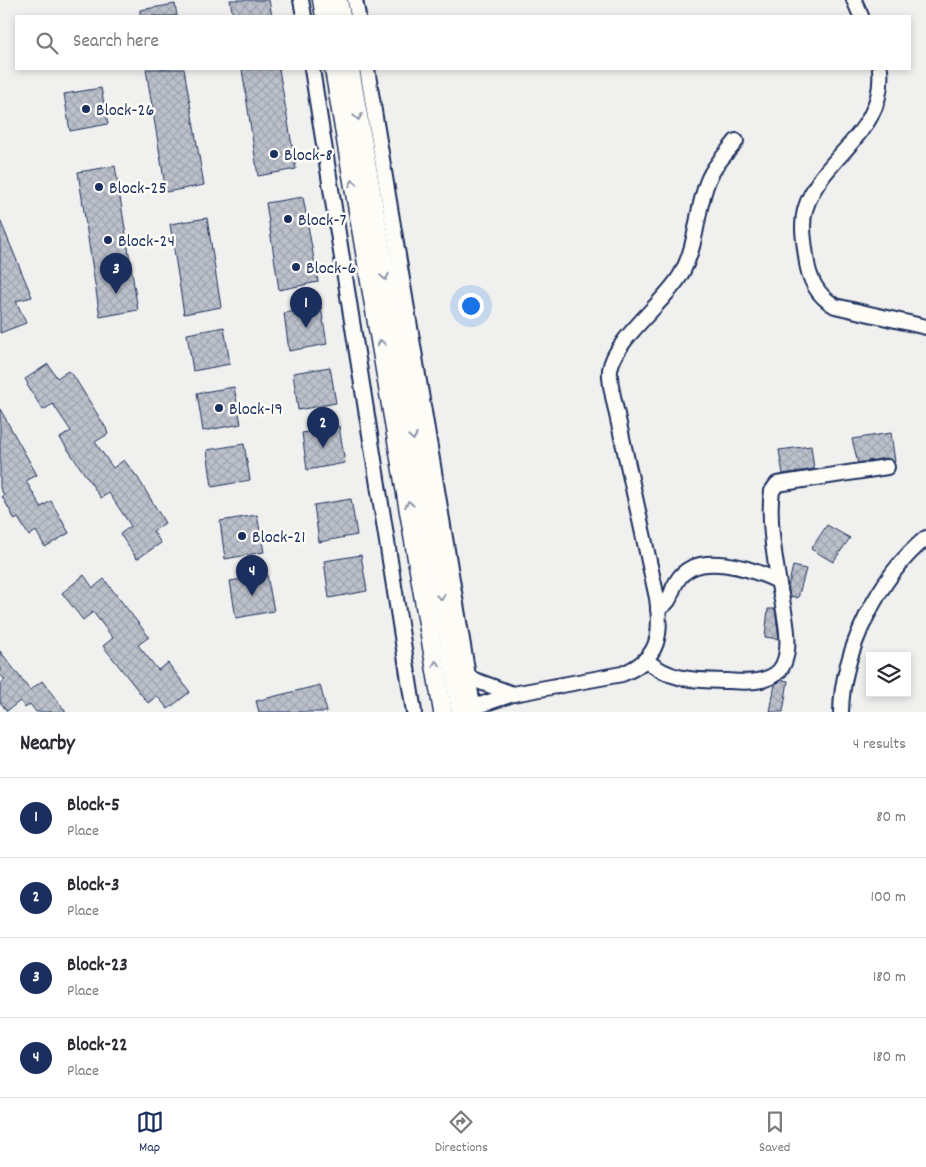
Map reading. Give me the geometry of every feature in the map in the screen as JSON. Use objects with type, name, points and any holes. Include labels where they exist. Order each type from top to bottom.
[{"type":"main road","points":[[322,0],[324,15]]},
{"type":"main road","points":[[338,0],[341,15]]},
{"type":"main road","points":[[334,70],[443,712]]},
{"type":"main road","points":[[350,70],[470,710]]},
{"type":"street","points":[[302,0],[304,15]]},
{"type":"street","points":[[355,0],[358,15]]},
{"type":"street","points":[[854,0],[862,15]]},
{"type":"street","points":[[312,70],[414,712]]},
{"type":"street","points":[[367,70],[469,678],[470,710],[513,694],[622,674],[634,669],[646,660],[654,650],[658,636],[658,609],[616,410],[610,371],[614,358],[644,316],[671,290],[680,276],[692,248],[708,180],[736,142]]},
{"type":"street","points":[[880,70],[881,78],[875,108],[866,126],[817,184],[805,211],[803,229],[806,264],[814,287],[823,299],[835,306],[926,328]]},
{"type":"street","points":[[646,660],[659,671],[685,679],[751,682],[770,677],[778,671],[785,661],[787,626],[778,581],[771,497],[774,487],[777,484],[887,467]]},
{"type":"street","points":[[841,712],[842,684],[854,643],[869,608],[901,564],[926,538]]},
{"type":"street","points":[[658,609],[669,602],[677,580],[684,573],[704,565],[740,566],[778,581]]},
{"type":"street","points":[[469,678],[513,694]]},
{"type":"building","points":[[230,0],[269,0],[272,15],[233,15]]},
{"type":"building","points":[[175,4],[177,15],[140,15],[140,10]]},
{"type":"building","points":[[146,70],[184,70],[204,185],[166,192]]},
{"type":"building","points":[[242,70],[279,70],[296,169],[258,176]]},
{"type":"building","name":"Block-26","points":[[101,88],[108,124],[70,131],[64,94]]},
{"type":"building","points":[[115,166],[138,310],[100,317],[78,172]]},
{"type":"building","points":[[303,197],[318,282],[279,290],[266,203]]},
{"type":"building","points":[[207,218],[221,307],[184,314],[170,224]]},
{"type":"building","points":[[0,220],[32,297],[16,301],[26,323],[0,333]]},
{"type":"building","points":[[321,307],[327,344],[289,351],[284,313]]},
{"type":"building","points":[[224,327],[230,364],[193,371],[187,334]]},
{"type":"building","points":[[48,364],[57,378],[68,371],[73,375],[108,434],[95,442],[113,468],[124,460],[138,478],[165,523],[153,531],[161,543],[137,559],[120,534],[131,526],[109,493],[101,498],[60,438],[71,431],[53,404],[43,410],[27,385],[25,379]]},
{"type":"building","points":[[330,367],[336,403],[298,410],[293,373]]},
{"type":"building","name":"Block-19","points":[[234,387],[241,424],[203,431],[197,393]]},
{"type":"building","points":[[0,409],[37,475],[26,481],[41,507],[51,501],[69,533],[45,547],[36,531],[29,536],[18,518],[15,520],[2,496],[4,495],[0,488]]},
{"type":"building","points":[[339,426],[345,463],[307,470],[302,433]]},
{"type":"building","points":[[891,433],[895,462],[886,458],[858,463],[852,439]]},
{"type":"building","points":[[244,444],[250,480],[212,487],[207,450]]},
{"type":"building","points":[[811,446],[814,469],[783,474],[779,450]]},
{"type":"building","points":[[351,499],[357,535],[319,542],[314,505]]},
{"type":"building","name":"Block-21","points":[[257,515],[264,552],[225,559],[220,521]]},
{"type":"building","points":[[827,525],[850,538],[833,562],[811,549]]},
{"type":"building","points":[[361,555],[367,591],[329,598],[324,561]]},
{"type":"building","points":[[793,566],[806,569],[798,598],[790,596],[788,587]]},
{"type":"building","points":[[84,575],[93,588],[104,579],[149,637],[138,645],[158,670],[168,663],[190,692],[168,709],[157,696],[148,703],[103,646],[113,638],[93,612],[83,620],[62,593]]},
{"type":"building","points":[[267,575],[274,611],[236,618],[230,581]]},
{"type":"building","points":[[768,609],[775,609],[779,639],[765,637]]},
{"type":"building","points":[[0,651],[30,690],[42,681],[66,712],[36,712],[30,704],[25,708],[20,701],[7,711],[0,702],[0,684],[5,680],[0,674]]},
{"type":"building","points":[[782,680],[788,681],[783,712],[770,712],[775,684]]},
{"type":"building","points":[[320,685],[327,712],[259,712],[256,701]]},
{"type":"place","name":"Block-26","points":[[86,109]]},
{"type":"place","name":"Block-8","points":[[274,154]]},
{"type":"place","name":"Block-25","points":[[99,187]]},
{"type":"place","name":"Block-7","points":[[288,219]]},
{"type":"place","name":"Block-24","points":[[108,240]]},
{"type":"place","name":"Block-6","points":[[296,267]]},
{"type":"place","name":"Block-23","points":[[116,294]]},
{"type":"place","name":"Block-5","points":[[306,328]]},
{"type":"place","name":"Block-19","points":[[219,408]]},
{"type":"place","name":"Block-3","points":[[323,448]]},
{"type":"place","name":"Block-21","points":[[242,536]]},
{"type":"place","name":"Block-22","points":[[252,596]]}]
